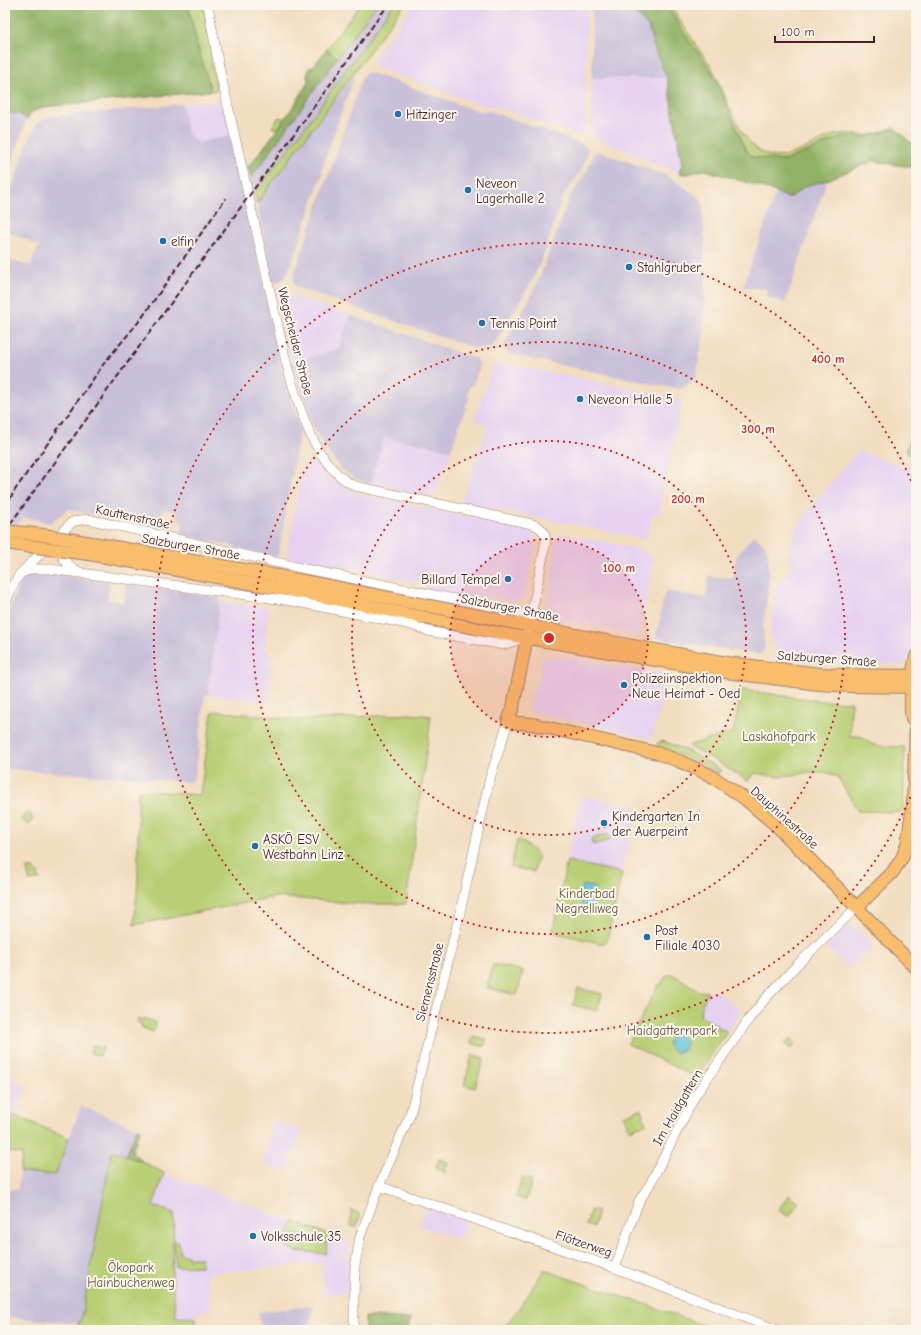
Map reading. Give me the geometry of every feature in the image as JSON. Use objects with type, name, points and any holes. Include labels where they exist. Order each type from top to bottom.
[{"type":"main road","name":"Salzburger Straße","points":[[5,531],[43,535],[91,548]]},
{"type":"main road","name":"Salzburger Straße","points":[[5,543],[91,548],[273,575],[528,631],[726,663],[820,674],[914,681]]},
{"type":"main road","name":"Siemensstraße","points":[[508,722],[514,707],[528,631]]},
{"type":"main road","points":[[857,907],[892,873],[902,858],[907,844],[912,810],[916,723],[912,718],[914,665],[916,657]]},
{"type":"main road","name":"Dauphinestraße","points":[[508,722],[532,724],[657,753],[705,773],[733,791],[768,817],[916,968]]},
{"type":"street","name":"Wegscheider Straße","points":[[208,5],[218,62],[287,366],[301,410],[315,444],[333,470],[347,482],[355,486],[532,524],[542,529],[546,535],[546,541],[528,631]]},
{"type":"street","name":"Kauttenstraße","points":[[5,604],[13,585],[20,574],[67,527],[75,521],[87,520],[177,539],[300,568],[519,612],[528,631]]},
{"type":"street","points":[[64,531],[60,544],[62,558],[73,569],[83,574]]},
{"type":"street","name":"Salzburger Straße","points":[[20,574],[38,569],[292,601],[408,624],[428,631],[503,645],[528,631]]},
{"type":"street","name":"Siemensstraße","points":[[354,1330],[354,1286],[358,1244],[379,1186],[410,1115],[457,924],[490,778],[508,722]]},
{"type":"street","name":"Im Haidgattern","points":[[616,1268],[639,1201],[650,1184],[695,1096],[749,1019],[788,975],[857,907]]},
{"type":"street","name":"Flötzerweg","points":[[379,1186],[616,1268],[777,1330]]},
{"type":"shaded area","points":[[376,5],[393,5],[302,131],[255,193],[246,210],[262,274],[275,346],[300,428],[278,556],[275,557],[181,534],[183,522],[176,518],[177,512],[163,509],[159,529],[68,509],[50,523],[23,517],[5,540],[5,258],[30,266],[39,246],[5,230],[5,208],[30,137],[37,123],[48,117],[182,104],[187,133],[198,143],[230,136],[242,193],[251,178]]},
{"type":"shaded area","points":[[413,5],[587,5],[585,133],[580,136],[496,107],[481,105],[374,66],[374,59],[377,54]]},
{"type":"shaded area","points":[[592,5],[629,5],[649,28],[652,42],[667,78],[592,78]]},
{"type":"shaded area","points":[[356,71],[321,171],[323,171],[297,249],[284,279],[277,282],[272,277],[257,203]]},
{"type":"shaded area","points":[[368,72],[478,111],[490,111],[586,146],[588,152],[583,167],[562,198],[544,254],[532,281],[493,346],[488,349],[474,348],[295,287],[293,279],[294,275],[363,75]]},
{"type":"shaded area","points":[[592,78],[667,78],[682,165],[679,173],[593,136],[591,133]]},
{"type":"shaded area","points":[[215,101],[219,102],[223,106],[230,136],[198,143],[187,133],[182,104]]},
{"type":"shaded area","points":[[5,112],[20,114],[27,119],[5,180]]},
{"type":"shaded area","points":[[598,151],[665,175],[702,200],[705,245],[705,301],[703,337],[696,377],[692,382],[683,388],[678,389],[508,354],[503,347],[530,298],[541,274],[570,196],[587,172],[594,153]]},
{"type":"shaded area","points":[[827,180],[785,303],[767,297],[766,289],[743,287],[776,192],[788,198],[793,196],[805,186]]},
{"type":"shaded area","points":[[292,296],[350,315],[338,349],[292,363],[286,342],[282,314],[285,302]]},
{"type":"shaded area","points":[[350,315],[474,358],[480,365],[474,383],[470,385],[467,394],[469,398],[451,450],[384,437],[370,484],[354,478],[342,470],[323,445],[309,417],[292,363],[338,349]]},
{"type":"shaded area","points":[[497,362],[682,400],[659,515],[652,515],[647,539],[461,502],[488,424],[474,421],[492,367]]},
{"type":"shaded area","points":[[384,437],[451,450],[437,490],[433,494],[419,494],[370,484]]},
{"type":"shaded area","points":[[859,451],[916,471],[916,644],[909,660],[909,664],[821,662],[788,658],[778,653],[770,636],[775,588],[778,582],[790,569],[789,553],[795,531],[810,508]]},
{"type":"shaded area","points":[[312,462],[319,465],[335,482],[362,495],[521,527],[530,531],[535,538],[535,545],[524,597],[516,602],[484,596],[483,600],[431,591],[426,584],[306,559],[300,563],[289,561],[287,558],[287,552],[302,469],[308,463]]},
{"type":"shaded area","points":[[559,534],[641,549],[649,554],[654,562],[639,635],[553,618],[546,607],[553,579],[556,540]]},
{"type":"shaded area","points":[[754,535],[765,545],[768,552],[769,564],[769,583],[763,629],[765,647],[763,652],[760,654],[755,654],[656,638],[665,591],[706,598],[709,576],[733,578],[736,557]]},
{"type":"shaded area","points":[[49,574],[109,582],[108,600],[124,602],[125,584],[220,597],[208,695],[205,695],[195,776],[191,782],[5,769],[5,621],[20,582],[27,575]]},
{"type":"shaded area","points":[[220,601],[269,608],[264,650],[271,652],[269,702],[208,695]]},
{"type":"shaded area","points":[[543,656],[554,658],[562,657],[670,675],[652,739],[534,712],[530,709],[534,686],[538,683]]},
{"type":"shaded area","name":"Kindergarten In der Auerpeint","points":[[583,796],[632,806],[635,809],[622,873],[567,861],[580,800]]},
{"type":"shaded area","points":[[851,924],[873,946],[848,969],[826,947]]},
{"type":"shaded area","points":[[708,992],[718,992],[740,1010],[740,1014],[727,1032],[700,1016],[701,1007]]},
{"type":"shaded area","points":[[5,1077],[27,1086],[16,1116],[5,1114]]},
{"type":"shaded area","points":[[81,1106],[137,1128],[126,1156],[112,1151],[81,1320],[78,1323],[5,1317],[5,1189],[18,1190],[20,1172],[55,1175]]},
{"type":"shaded area","points":[[274,1121],[302,1131],[288,1168],[284,1171],[263,1164]]},
{"type":"shaded area","points":[[164,1173],[349,1242],[347,1292],[325,1296],[321,1263],[207,1273],[210,1310],[196,1313],[196,1318],[176,1318],[172,1278],[153,1206]]},
{"type":"shaded area","points":[[426,1207],[466,1220],[461,1237],[458,1238],[419,1226]]},
{"type":"shaded area","points":[[313,1306],[310,1330],[261,1330],[258,1312]]},
{"type":"green space","points":[[5,5],[188,5],[198,48],[211,91],[43,107],[32,112],[27,119],[20,114],[5,112]]},
{"type":"green space","points":[[188,5],[204,5],[212,57],[211,63],[217,90],[211,91],[198,48]]},
{"type":"green space","points":[[360,5],[376,5],[338,57],[326,50]]},
{"type":"green space","points":[[393,5],[404,5],[257,203],[255,193],[302,131]]},
{"type":"green space","points":[[629,5],[667,6],[689,41],[713,74],[745,148],[752,157],[784,161],[842,137],[867,137],[895,128],[910,142],[916,143],[916,168],[873,161],[827,180],[805,186],[793,196],[788,198],[771,190],[705,170],[690,174],[679,173],[682,164],[667,78],[652,42],[649,28]]},
{"type":"green space","points":[[665,5],[670,5],[710,65],[738,125],[747,139],[758,149],[770,156],[784,156],[797,152],[835,135],[869,135],[895,128],[867,137],[842,137],[784,161],[752,157],[745,148],[713,74]]},
{"type":"green space","points":[[326,50],[338,57],[251,178],[248,167],[295,105],[308,82],[307,77],[309,68],[313,67]]},
{"type":"green space","points":[[279,117],[284,119],[277,130],[272,127]]},
{"type":"green space","points":[[916,421],[916,457],[907,453],[906,451]]},
{"type":"green space","name":"Laskahofpark","points":[[742,690],[822,701],[851,702],[850,736],[861,736],[871,744],[879,746],[905,747],[903,812],[858,811],[837,776],[824,772],[810,772],[779,777],[754,773],[748,781],[708,756],[689,747],[690,745],[733,732]]},
{"type":"green space","points":[[215,711],[302,720],[410,714],[431,716],[406,904],[364,904],[275,897],[134,925],[138,880],[138,790],[200,795],[212,713]]},
{"type":"green space","points":[[663,741],[690,752],[721,770],[719,773],[698,762],[659,747],[657,743]]},
{"type":"green space","points":[[26,812],[32,815],[31,817],[33,819],[29,825],[21,820]]},
{"type":"green space","points":[[608,834],[610,840],[593,845],[591,839]]},
{"type":"green space","points":[[517,840],[523,842],[538,855],[534,872],[511,867]]},
{"type":"green space","name":"Kinderbad Negrelliweg","points":[[567,861],[622,873],[607,942],[604,944],[556,933],[553,930]]},
{"type":"green space","points":[[27,868],[31,868],[38,872],[39,880],[29,881]]},
{"type":"green space","points":[[493,964],[523,971],[517,995],[487,988]]},
{"type":"green space","name":"Haidgatternpark","points":[[670,974],[699,991],[708,992],[701,1007],[700,1015],[727,1032],[699,1074],[695,1077],[628,1044],[658,985],[660,986],[666,976]]},
{"type":"green space","points":[[578,988],[602,994],[597,1011],[573,1005]]},
{"type":"green space","points":[[138,1018],[143,1020],[144,1018],[157,1023],[153,1032],[141,1027],[142,1024],[137,1022]]},
{"type":"green space","points":[[473,1036],[486,1039],[484,1047],[471,1043]]},
{"type":"green space","points":[[791,1038],[796,1043],[790,1049],[785,1044]]},
{"type":"green space","points":[[93,1045],[103,1048],[100,1056],[90,1053]]},
{"type":"green space","points":[[472,1055],[484,1058],[475,1088],[464,1085]]},
{"type":"green space","points":[[641,1109],[646,1124],[629,1130],[624,1115]]},
{"type":"green space","points":[[5,1114],[16,1116],[69,1138],[55,1175],[20,1172],[22,1154],[5,1152]]},
{"type":"green space","points":[[137,1128],[140,1129],[132,1152],[143,1162],[126,1156]]},
{"type":"green space","name":"Ökopark Hainbuchenweg","points":[[112,1150],[143,1162],[164,1173],[153,1206],[174,1213],[172,1278],[176,1317],[196,1318],[196,1330],[78,1330],[78,1323],[81,1320]]},
{"type":"green space","points":[[439,1159],[448,1162],[445,1172],[436,1168]]},
{"type":"green space","points":[[522,1178],[532,1181],[526,1200],[516,1197]]},
{"type":"green space","points":[[789,1195],[799,1202],[789,1217],[778,1210]]},
{"type":"green space","points":[[351,1210],[358,1213],[360,1216],[356,1228],[351,1226]]},
{"type":"green space","points":[[591,1210],[598,1212],[593,1227],[586,1225]]},
{"type":"green space","points":[[293,1221],[327,1234],[326,1254],[296,1251],[283,1246]]},
{"type":"green space","points":[[174,1242],[179,1242],[180,1254],[188,1256],[188,1258],[201,1258],[201,1266],[176,1267]]},
{"type":"green space","points":[[544,1270],[631,1300],[632,1299],[702,1325],[711,1330],[502,1330],[517,1311]]},
{"type":"green space","points":[[365,1317],[411,1319],[407,1330],[365,1330]]},
{"type":"water","points":[[582,885],[595,887],[592,907],[581,905],[582,899],[585,899],[586,897],[580,893]]},
{"type":"water","points":[[677,1034],[683,1037],[686,1043],[683,1049],[677,1052],[671,1049],[668,1043],[671,1037]]},
{"type":"water","points":[[296,1233],[309,1238],[306,1245],[293,1241]]},
{"type":"railway","points":[[5,531],[388,5]]},
{"type":"railway","points":[[5,507],[15,490],[105,362],[141,319],[226,198]]},
{"type":"place","name":"Hitzinger","points":[[398,114]]},
{"type":"place","name":"Neveon Lagerhalle 2","points":[[468,190]]},
{"type":"place","name":"elfin","points":[[163,241]]},
{"type":"place","name":"Stahlgruber","points":[[629,267]]},
{"type":"place","name":"Tennis Point","points":[[482,323]]},
{"type":"place","name":"Neveon Halle 5","points":[[580,399]]},
{"type":"place","name":"Billard Tempel","points":[[508,579]]},
{"type":"place","name":"Polizeiinspektion Neue Heimat - Oed","points":[[624,685]]},
{"type":"place","name":"Kindergarten In der Auerpeint","points":[[604,823]]},
{"type":"place","name":"ASKÖ ESV Westbahn Linz","points":[[255,846]]},
{"type":"place","name":"Post Filiale 4030","points":[[647,937]]},
{"type":"place","name":"Volksschule 35","points":[[253,1236]]}]
